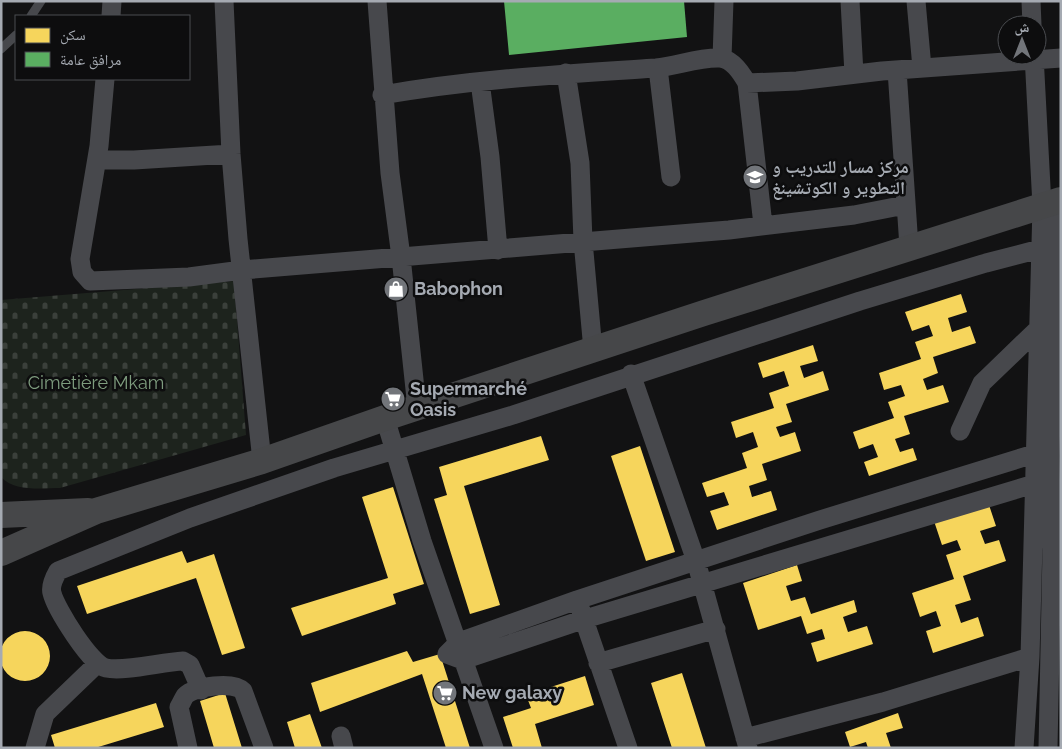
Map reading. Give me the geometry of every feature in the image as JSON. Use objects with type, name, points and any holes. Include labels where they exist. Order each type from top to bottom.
[{"type":"street","points":[[111,15],[112,1]]},
{"type":"street","points":[[224,1],[231,154],[262,461]]},
{"type":"street","points":[[377,1],[382,95],[402,257],[417,408]]},
{"type":"street","points":[[722,58],[724,1]]},
{"type":"street","points":[[850,1],[854,74]]},
{"type":"street","points":[[916,1],[922,68]]},
{"type":"street","points":[[1030,1],[1031,15]]},
{"type":"street","points":[[1047,57],[1061,58]]},
{"type":"street","points":[[382,95],[566,73],[658,68],[722,58],[735,66],[747,83],[763,225]]},
{"type":"street","points":[[747,83],[797,81],[997,61]]},
{"type":"street","points":[[1024,748],[1030,658],[1034,454],[1046,326],[1054,202],[1035,65]]},
{"type":"street","points":[[658,68],[671,177]]},
{"type":"street","points":[[897,70],[909,247]]},
{"type":"street","points":[[566,73],[580,163],[583,241],[593,350]]},
{"type":"street","points":[[105,80],[97,160],[80,258],[82,272],[90,281],[189,277],[242,270],[729,230],[854,215],[905,205]]},
{"type":"street","points":[[480,82],[490,157],[498,250]]},
{"type":"street","points":[[97,160],[134,160],[231,154]]},
{"type":"street","points":[[1,553],[96,511],[262,461],[385,418],[909,247],[991,224],[1054,202]]},
{"type":"street","points":[[1048,748],[1057,548],[1050,456],[1046,326],[1040,249],[1054,202]]},
{"type":"street","points":[[200,690],[190,665],[183,661],[120,668],[106,668],[97,664],[66,621],[52,593],[53,580],[58,572],[190,518],[334,468],[394,452],[513,415],[631,374],[750,338],[860,301],[986,263],[1040,249]]},
{"type":"street","points":[[960,431],[982,383],[1046,326]]},
{"type":"street","points":[[631,374],[696,561],[746,743],[1030,658]]},
{"type":"street","points":[[385,418],[422,541],[494,748]]},
{"type":"street","points":[[461,651],[577,600],[820,520],[1034,454]]},
{"type":"street","points":[[461,651],[585,619],[1034,484]]},
{"type":"street","points":[[1,515],[96,511]]},
{"type":"street","points":[[1032,552],[1057,548]]},
{"type":"street","points":[[577,600],[628,748]]},
{"type":"street","points":[[598,664],[716,629]]},
{"type":"street","points":[[35,748],[45,714],[97,664]]},
{"type":"street","points":[[188,748],[179,707],[185,696],[200,690],[228,685],[238,686],[243,691],[264,748]]},
{"type":"lane","points":[[32,15],[41,1]]},
{"type":"lane","points":[[1,49],[15,36]]},
{"type":"green space","name":"Cimetière Mkam","points":[[234,281],[246,435],[60,488],[21,487],[7,482],[1,477],[1,300]]},
{"type":"building: سكن","points":[[961,294],[967,312],[948,318],[952,332],[970,326],[976,343],[933,357],[938,373],[923,379],[927,390],[943,385],[949,402],[904,416],[910,434],[895,439],[900,452],[913,448],[917,460],[869,476],[864,462],[878,457],[873,444],[859,449],[853,432],[894,418],[888,402],[905,396],[901,385],[884,390],[879,373],[921,359],[915,342],[933,336],[929,325],[912,331],[905,312]]},
{"type":"building: سكن","points":[[813,345],[818,361],[800,366],[804,378],[823,371],[829,390],[786,404],[792,422],[776,427],[780,437],[795,432],[801,451],[762,464],[767,480],[749,486],[752,497],[771,491],[777,510],[717,530],[710,511],[729,505],[724,492],[707,497],[702,483],[747,468],[742,453],[758,447],[753,432],[736,438],[731,422],[774,408],[769,393],[789,386],[784,371],[763,378],[758,363]]},
{"type":"building: سكن","points":[[541,436],[549,460],[464,486],[500,605],[470,614],[434,499],[447,495],[439,467]]},
{"type":"building: سكن","points":[[640,446],[675,552],[646,561],[611,456]]},
{"type":"building: سكن","points":[[393,487],[424,584],[393,594],[396,604],[302,636],[291,608],[388,578],[362,497]]},
{"type":"building: سكن","points":[[988,502],[996,526],[980,531],[985,544],[999,540],[1006,561],[963,576],[971,600],[955,605],[961,623],[978,617],[984,636],[933,653],[926,631],[941,626],[936,611],[920,617],[912,593],[954,579],[946,555],[961,550],[957,540],[942,545],[934,521]]},
{"type":"building: سكن","points":[[182,551],[187,563],[214,554],[245,648],[222,655],[196,578],[87,614],[77,586]]},
{"type":"building: سكن","points":[[797,565],[802,581],[786,586],[791,601],[805,597],[811,614],[854,600],[857,612],[843,617],[848,632],[867,626],[873,644],[817,662],[811,643],[825,639],[822,629],[807,634],[801,616],[758,630],[743,583]]},
{"type":"building: سكن","points":[[25,631],[43,638],[50,656],[43,674],[25,681],[7,674],[0,656],[7,638]]},
{"type":"building: سكن","points":[[407,651],[413,662],[440,654],[470,748],[446,748],[422,674],[320,712],[311,683]]},
{"type":"building: سكن","points":[[682,673],[706,748],[672,748],[651,683]]},
{"type":"building: سكن","points":[[585,676],[594,705],[535,724],[542,748],[513,748],[503,717],[531,708],[526,695]]},
{"type":"building: سكن","points":[[225,693],[242,748],[214,748],[200,701]]},
{"type":"building: سكن","points":[[156,703],[164,727],[95,748],[55,748],[51,735]]},
{"type":"building: سكن","points":[[898,713],[903,728],[886,733],[891,748],[868,748],[866,742],[850,747],[845,732]]},
{"type":"building: سكن","points":[[310,714],[322,748],[295,748],[287,722]]},
{"type":"building: مرافق عامة","points":[[504,1],[684,1],[687,37],[509,55]]},
{"type":"place","name":"مركز مسار للتدريب و التطوير و الكوتشينغ","points":[[755,177]]},
{"type":"place","name":"Babophon","points":[[396,289]]},
{"type":"place","name":"Supermarché Oasis","points":[[393,399]]},
{"type":"place","name":"New galaxy","points":[[445,693]]}]
